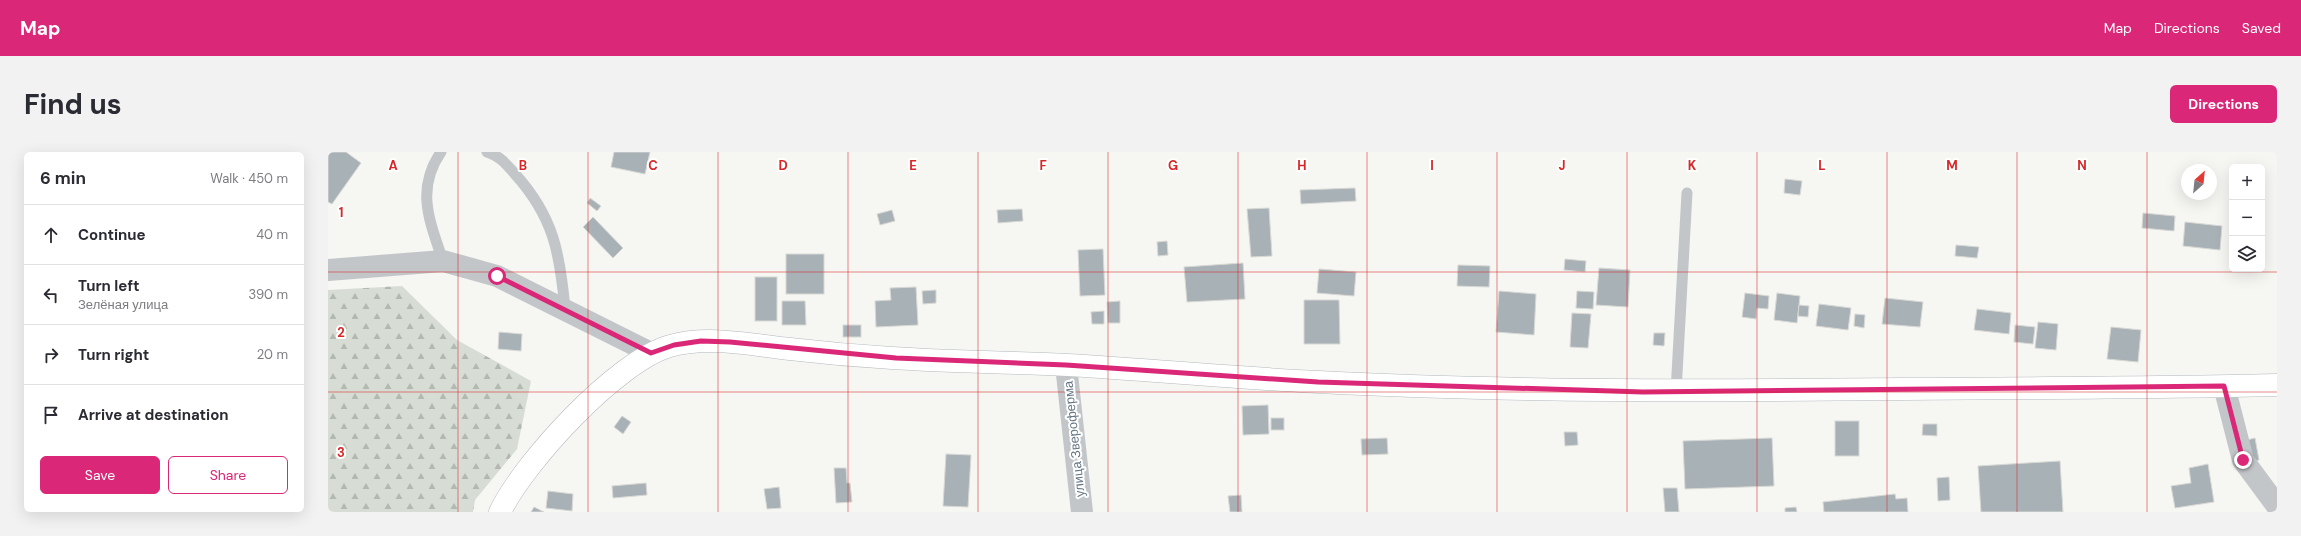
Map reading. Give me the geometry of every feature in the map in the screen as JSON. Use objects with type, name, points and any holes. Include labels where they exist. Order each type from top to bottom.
[{"type":"street","points":[[328,270],[443,261],[497,276],[651,353]]},
{"type":"street","points":[[500,512],[518,482],[537,457],[584,407],[627,368],[651,353],[674,345],[694,342],[730,342],[896,358],[1066,365],[1318,382],[1466,388],[1676,392],[2277,385]]},
{"type":"street","name":"улица Звероферма","points":[[1066,365],[1082,512]]},
{"type":"street","points":[[2224,386],[2243,460],[2277,506]]},
{"type":"lane","points":[[441,152],[432,165],[425,190],[429,218],[443,261]]},
{"type":"lane","points":[[487,152],[498,155],[526,186],[546,216],[560,261],[565,310]]},
{"type":"lane","points":[[1676,392],[1687,193]]},
{"type":"green space","points":[[402,286],[457,340],[531,381],[517,449],[475,500],[473,512],[328,512],[328,290]]},
{"type":"building","points":[[328,152],[346,152],[361,163],[332,204],[328,202]]},
{"type":"building","points":[[614,152],[650,152],[645,174],[611,167]]},
{"type":"building","points":[[1785,179],[1802,181],[1800,195],[1784,193]]},
{"type":"building","points":[[1355,188],[1356,201],[1301,204],[1300,190]]},
{"type":"building","points":[[590,198],[601,206],[597,211],[587,203]]},
{"type":"building","points":[[1269,208],[1272,256],[1251,257],[1247,209]]},
{"type":"building","points":[[1022,209],[1023,221],[998,223],[997,210]]},
{"type":"building","points":[[892,210],[895,221],[880,225],[877,214]]},
{"type":"building","points":[[2143,213],[2175,216],[2174,231],[2142,228]]},
{"type":"building","points":[[593,217],[623,248],[613,258],[583,227]]},
{"type":"building","points":[[2185,222],[2222,226],[2220,250],[2183,246]]},
{"type":"building","points":[[1167,241],[1168,255],[1158,256],[1157,242]]},
{"type":"building","points":[[1956,245],[1979,247],[1977,258],[1955,256]]},
{"type":"building","points":[[1103,249],[1105,295],[1080,296],[1078,250]]},
{"type":"building","points":[[786,254],[824,254],[824,294],[786,294]]},
{"type":"building","points":[[1565,259],[1586,261],[1585,272],[1564,270]]},
{"type":"building","points":[[1243,263],[1245,299],[1187,302],[1184,267]]},
{"type":"building","points":[[1458,265],[1490,266],[1489,287],[1457,286]]},
{"type":"building","points":[[1599,268],[1630,270],[1628,307],[1596,305]]},
{"type":"building","points":[[1319,269],[1356,272],[1354,296],[1317,293]]},
{"type":"building","points":[[755,277],[777,277],[777,321],[755,321]]},
{"type":"building","points":[[916,287],[918,325],[876,327],[875,301],[891,300],[890,288]]},
{"type":"building","points":[[936,290],[936,303],[923,304],[922,291]]},
{"type":"building","points":[[1499,291],[1536,294],[1534,335],[1496,332]]},
{"type":"building","points":[[1577,291],[1594,292],[1593,309],[1576,308]]},
{"type":"building","points":[[1745,293],[1769,296],[1768,309],[1757,308],[1756,319],[1742,317]]},
{"type":"building","points":[[1777,293],[1800,296],[1797,323],[1774,320]]},
{"type":"building","points":[[1885,298],[1923,302],[1920,327],[1882,324]]},
{"type":"building","points":[[1304,300],[1339,300],[1340,344],[1304,344]]},
{"type":"building","points":[[782,301],[805,301],[806,325],[782,325]]},
{"type":"building","points":[[1120,301],[1120,323],[1108,323],[1107,302]]},
{"type":"building","points":[[1819,304],[1851,308],[1848,330],[1816,326]]},
{"type":"building","points":[[1799,305],[1809,306],[1808,317],[1798,316]]},
{"type":"building","points":[[1977,309],[2011,313],[2009,334],[1974,330]]},
{"type":"building","points":[[1104,311],[1104,324],[1092,324],[1091,312]]},
{"type":"building","points":[[1572,313],[1591,314],[1588,348],[1570,347]]},
{"type":"building","points":[[1855,314],[1865,315],[1864,328],[1854,326]]},
{"type":"building","points":[[2038,322],[2058,324],[2056,350],[2035,348]]},
{"type":"building","points":[[843,325],[861,325],[861,337],[843,337]]},
{"type":"building","points":[[2015,325],[2035,327],[2033,344],[2014,342]]},
{"type":"building","points":[[2111,327],[2141,330],[2138,362],[2107,359]]},
{"type":"building","points":[[499,332],[522,334],[521,351],[498,349]]},
{"type":"building","points":[[1654,333],[1665,333],[1664,346],[1653,345]]},
{"type":"building","points":[[1268,405],[1269,434],[1243,435],[1242,406]]},
{"type":"building","points":[[622,416],[631,422],[623,434],[614,427]]},
{"type":"building","points":[[1271,418],[1284,418],[1284,430],[1271,430]]},
{"type":"building","points":[[1835,421],[1859,421],[1859,456],[1835,456]]},
{"type":"building","points":[[1923,424],[1937,424],[1937,436],[1922,435]]},
{"type":"building","points":[[1564,432],[1577,432],[1578,445],[1565,446]]},
{"type":"building","points":[[1387,438],[1388,454],[1362,455],[1361,439]]},
{"type":"building","points":[[1772,438],[1774,486],[1685,489],[1683,441]]},
{"type":"building","points":[[2255,438],[2259,460],[2251,462],[2247,440]]},
{"type":"building","points":[[946,454],[971,455],[968,507],[943,506]]},
{"type":"building","points":[[2060,461],[2063,512],[1981,512],[1978,466]]},
{"type":"building","points":[[2208,464],[2214,502],[2175,508],[2171,486],[2191,483],[2189,468]]},
{"type":"building","points":[[834,468],[846,468],[847,483],[850,483],[852,502],[836,503]]},
{"type":"building","points":[[1949,477],[1950,500],[1938,501],[1937,478]]},
{"type":"building","points":[[646,483],[647,495],[613,498],[612,486]]},
{"type":"building","points":[[779,487],[781,508],[767,509],[764,489]]},
{"type":"building","points":[[1663,488],[1677,488],[1679,512],[1665,512]]},
{"type":"building","points":[[548,491],[573,494],[572,511],[546,508]]},
{"type":"building","points":[[1895,494],[1896,499],[1907,498],[1908,512],[1824,512],[1823,502]]},
{"type":"building","points":[[1241,495],[1242,512],[1230,512],[1228,496]]},
{"type":"building","points":[[534,507],[544,512],[531,512]]},
{"type":"building","points":[[1796,507],[1797,512],[1785,512],[1785,508]]},
{"type":"route","points":[[497,276],[651,353],[674,345],[701,341],[730,342],[796,350],[896,358],[1066,365],[1318,382],[1466,388],[1643,392],[2224,386],[2233,427],[2243,460]]}]
